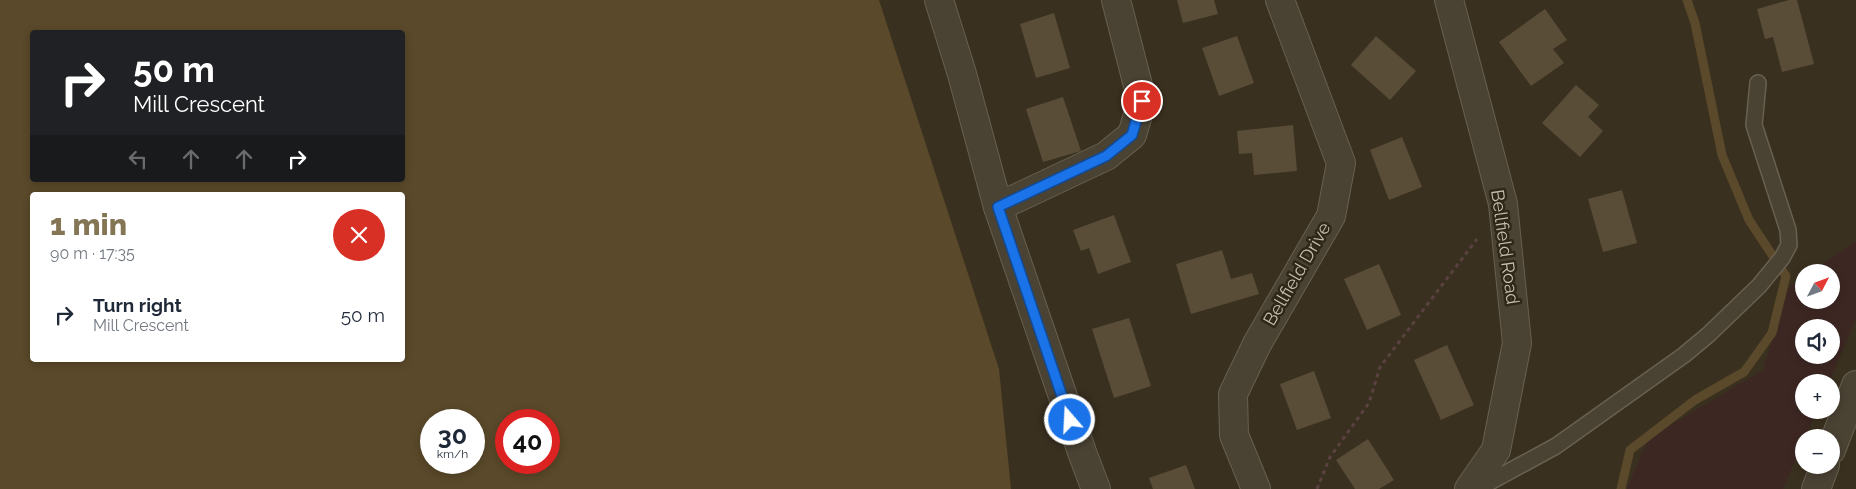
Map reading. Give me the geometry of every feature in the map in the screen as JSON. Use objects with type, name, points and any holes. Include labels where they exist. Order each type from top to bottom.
[{"type":"street","points":[[939,0],[962,74],[998,207],[1096,489]]},
{"type":"street","points":[[998,207],[1106,156],[1132,135],[1142,101],[1116,0]]},
{"type":"street","name":"Bellfield Drive","points":[[1256,489],[1234,435],[1233,394],[1257,344],[1332,216],[1341,163],[1280,0]]},
{"type":"street","name":"Bellfield Road","points":[[1449,0],[1503,204],[1517,343],[1496,450],[1469,489]]},
{"type":"street","points":[[1839,429],[1856,385]]},
{"type":"street","points":[[1816,489],[1822,474]]},
{"type":"lane","points":[[1477,489],[1556,446],[1684,355],[1708,335],[1759,286],[1782,258],[1789,245],[1788,230],[1754,124],[1758,83]]},
{"type":"path","points":[[1317,489],[1330,457],[1369,403],[1380,367],[1503,204]]},
{"type":"shaded area","points":[[0,0],[879,0],[999,369],[1011,489],[0,489]]},
{"type":"shaded area","points":[[1856,241],[1856,319],[1840,356],[1840,319],[1795,319],[1795,364],[1837,364],[1832,374],[1795,374],[1795,419],[1813,419],[1809,429],[1795,429],[1795,461],[1783,489],[1627,489],[1648,439],[1763,370],[1789,287],[1795,283],[1795,309],[1840,309],[1840,264],[1823,264]]},
{"type":"building","points":[[1177,0],[1214,0],[1218,14],[1183,23]]},
{"type":"building","points":[[1789,0],[1797,0],[1814,64],[1782,72],[1773,37],[1765,39],[1757,9]]},
{"type":"building","points":[[1545,9],[1567,40],[1553,49],[1564,63],[1531,86],[1499,42]]},
{"type":"building","points":[[1054,13],[1070,68],[1036,78],[1020,24]]},
{"type":"building","points":[[1237,36],[1254,83],[1219,96],[1202,48]]},
{"type":"building","points":[[1376,36],[1416,71],[1390,100],[1351,65]]},
{"type":"building","points":[[1576,85],[1599,105],[1588,117],[1603,131],[1580,157],[1542,123]]},
{"type":"building","points":[[1063,97],[1081,151],[1043,162],[1026,109]]},
{"type":"building","points":[[1293,125],[1297,171],[1254,175],[1252,153],[1239,154],[1237,131]]},
{"type":"building","points":[[1402,137],[1422,187],[1389,200],[1370,150]]},
{"type":"building","points":[[1622,190],[1637,243],[1603,252],[1588,199]]},
{"type":"building","points":[[1114,215],[1131,262],[1098,274],[1089,248],[1081,251],[1073,230]]},
{"type":"building","points":[[1222,250],[1231,279],[1252,273],[1259,294],[1191,314],[1176,264]]},
{"type":"building","points":[[1379,264],[1401,315],[1367,330],[1344,279]]},
{"type":"building","points":[[1129,318],[1151,386],[1114,398],[1092,329]]},
{"type":"building","points":[[1447,345],[1474,405],[1441,420],[1414,360]]},
{"type":"building","points":[[1314,371],[1331,418],[1297,430],[1280,384]]},
{"type":"building","points":[[1368,439],[1394,480],[1379,489],[1355,489],[1336,460]]},
{"type":"building","points":[[1186,465],[1195,489],[1153,489],[1149,478]]},
{"type":"waterway","points":[[1621,489],[1630,450],[1695,400],[1744,372],[1772,333],[1786,276],[1749,220],[1722,155],[1695,23],[1687,0]]},
{"type":"route","points":[[1070,420],[998,207],[1106,156],[1132,135],[1142,101]]}]
